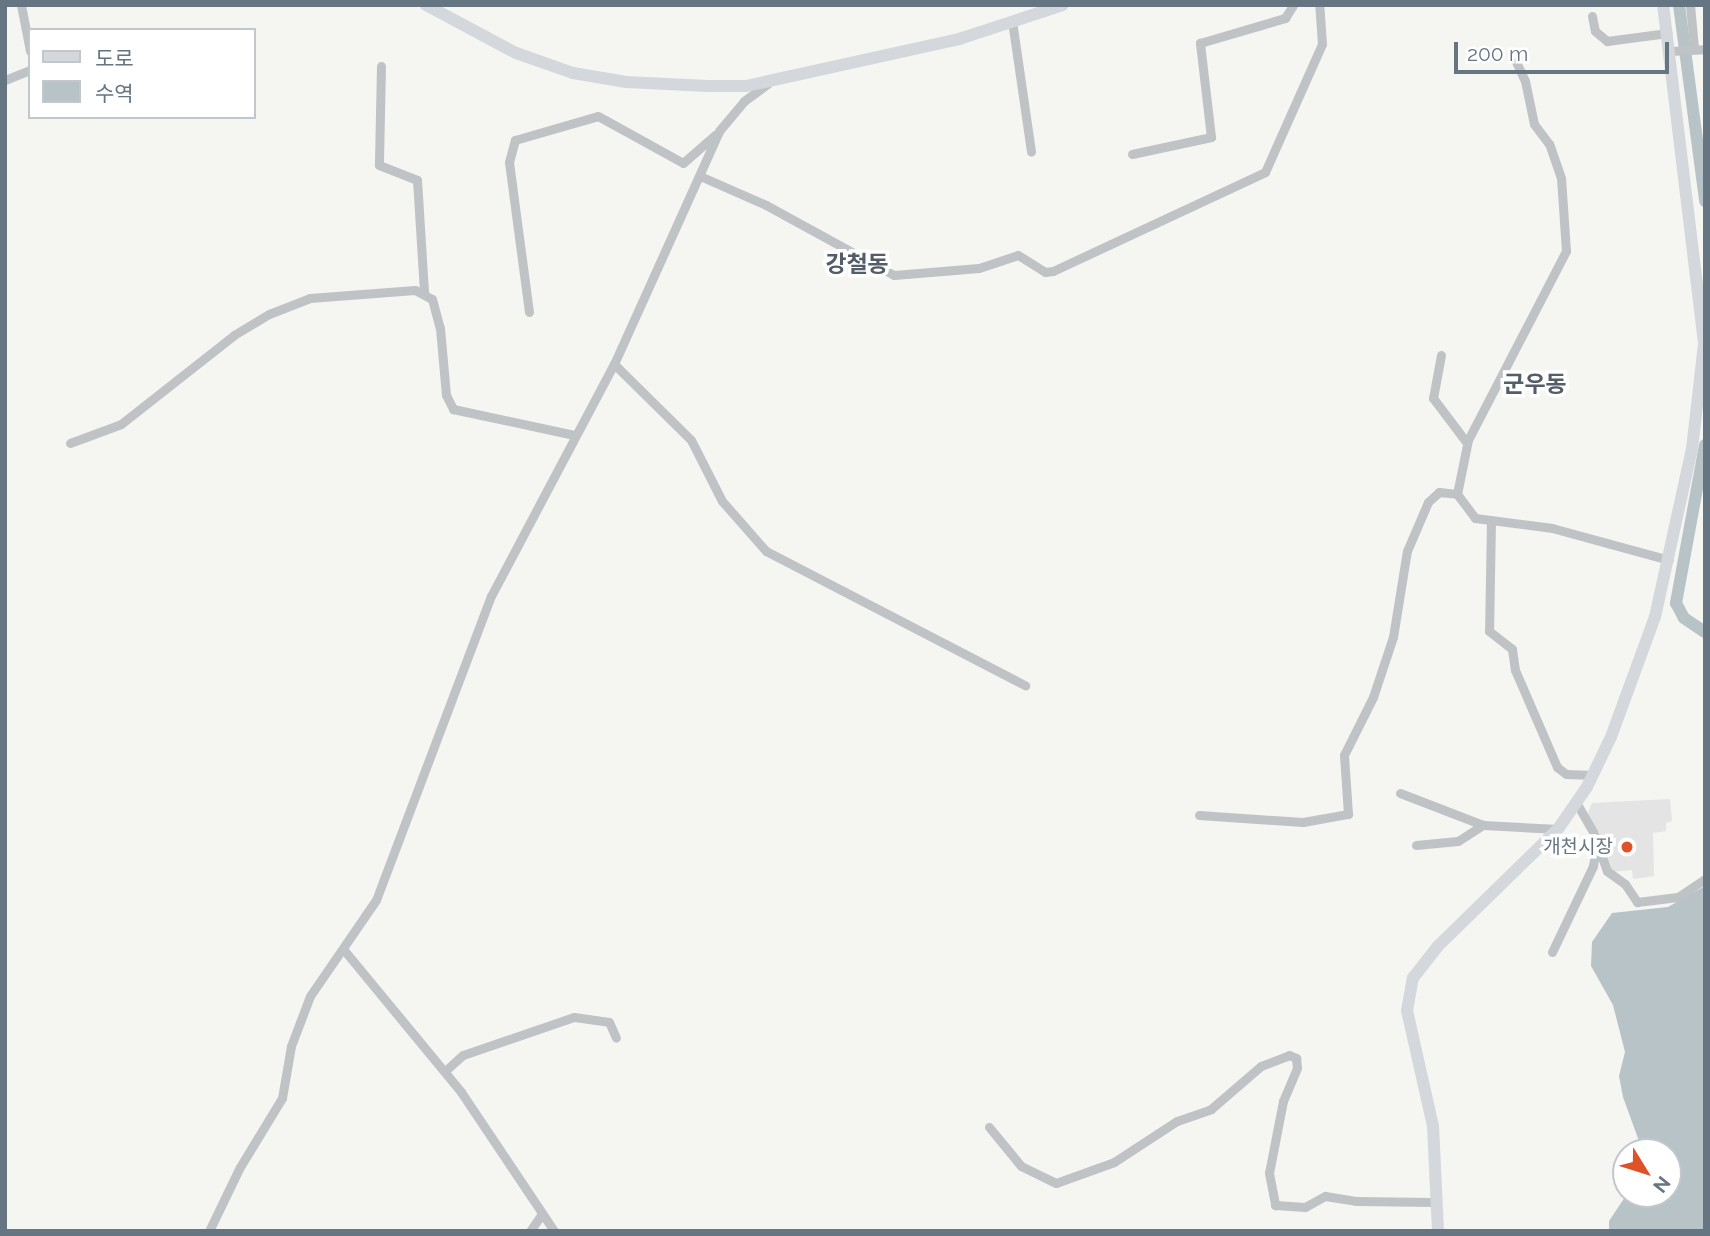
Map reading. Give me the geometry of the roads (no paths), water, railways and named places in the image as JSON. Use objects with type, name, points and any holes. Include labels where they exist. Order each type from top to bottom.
[{"type":"street","points":[[21,5],[28,41]]},
{"type":"street","points":[[426,5],[535,61],[592,78],[681,86],[746,86],[959,39],[1063,5]]},
{"type":"street","points":[[1132,154],[1211,137],[1200,43],[1285,18],[1293,5]]},
{"type":"street","points":[[701,176],[766,205],[894,275],[979,268],[1018,255],[1045,272],[1053,271],[1265,172],[1322,44],[1320,5]]},
{"type":"street","points":[[1438,1231],[1433,1202],[1433,1126],[1407,1011],[1413,978],[1438,946],[1558,829],[1577,804],[1593,775],[1647,640],[1669,560],[1692,449],[1703,366],[1701,278],[1675,50],[1667,33],[1663,5]]},
{"type":"street","points":[[1675,50],[1700,48],[1690,5]]},
{"type":"street","points":[[1592,16],[1595,31],[1606,41],[1667,33]]},
{"type":"street","points":[[1012,21],[1031,152]]},
{"type":"street","points":[[1516,62],[1525,81],[1534,124],[1549,144],[1561,178],[1567,244],[1555,279],[1467,443],[1457,494],[1468,514],[1491,520],[1558,529],[1669,560]]},
{"type":"street","points":[[382,66],[379,164],[417,180],[424,292]]},
{"type":"street","points":[[5,80],[28,71]]},
{"type":"street","points":[[529,312],[509,162],[515,140],[546,127],[598,116],[683,163],[719,131],[744,101],[772,80]]},
{"type":"street","points":[[209,1231],[240,1167],[282,1098],[300,1017],[376,900],[491,596],[614,364],[719,131]]},
{"type":"street","points":[[70,443],[121,424],[234,335],[269,314],[310,298],[424,292],[432,299],[440,328],[446,395],[453,409],[574,435]]},
{"type":"street","points":[[1441,355],[1433,398],[1467,443]]},
{"type":"street","points":[[614,364],[691,440],[722,501],[766,551],[1025,685]]},
{"type":"street","points":[[1199,815],[1303,822],[1345,818],[1349,810],[1344,755],[1373,697],[1393,637],[1407,551],[1432,496],[1443,491],[1457,494]]},
{"type":"street","points":[[1491,520],[1489,631],[1512,649],[1515,670],[1557,767],[1566,774],[1593,775]]},
{"type":"street","points":[[1400,793],[1483,825],[1558,829]]},
{"type":"street","points":[[1577,804],[1607,871],[1625,884],[1637,902],[1678,897],[1705,879]]},
{"type":"street","points":[[1416,845],[1458,841],[1483,825]]},
{"type":"street","points":[[1552,952],[1593,866],[1596,843]]},
{"type":"street","points":[[344,950],[445,1071],[554,1231]]},
{"type":"street","points":[[445,1071],[463,1055],[574,1017],[609,1022],[616,1038]]},
{"type":"street","points":[[989,1127],[1021,1166],[1056,1183],[1114,1162],[1177,1121],[1211,1109],[1261,1066],[1289,1055],[1296,1058],[1297,1069],[1283,1101],[1269,1172],[1275,1205],[1305,1207],[1325,1196],[1356,1201],[1433,1202]]},
{"type":"street","points":[[530,1231],[541,1215]]},
{"type":"water","points":[[1705,886],[1705,1231],[1609,1231],[1609,1221],[1618,1208],[1682,1208],[1682,1138],[1638,1138],[1623,1097],[1619,1076],[1625,1052],[1613,1005],[1591,966],[1592,942],[1612,913],[1668,907]]},
{"type":"waterway","points":[[1679,5],[1705,201]]},
{"type":"waterway","points":[[1705,445],[1676,603],[1684,618],[1705,632]]},
{"type":"place","name":"개천시장","points":[[1627,847]]},
{"type":"district","name":"강철동","points":[[857,264]]},
{"type":"district","name":"군우동","points":[[1535,384]]}]
